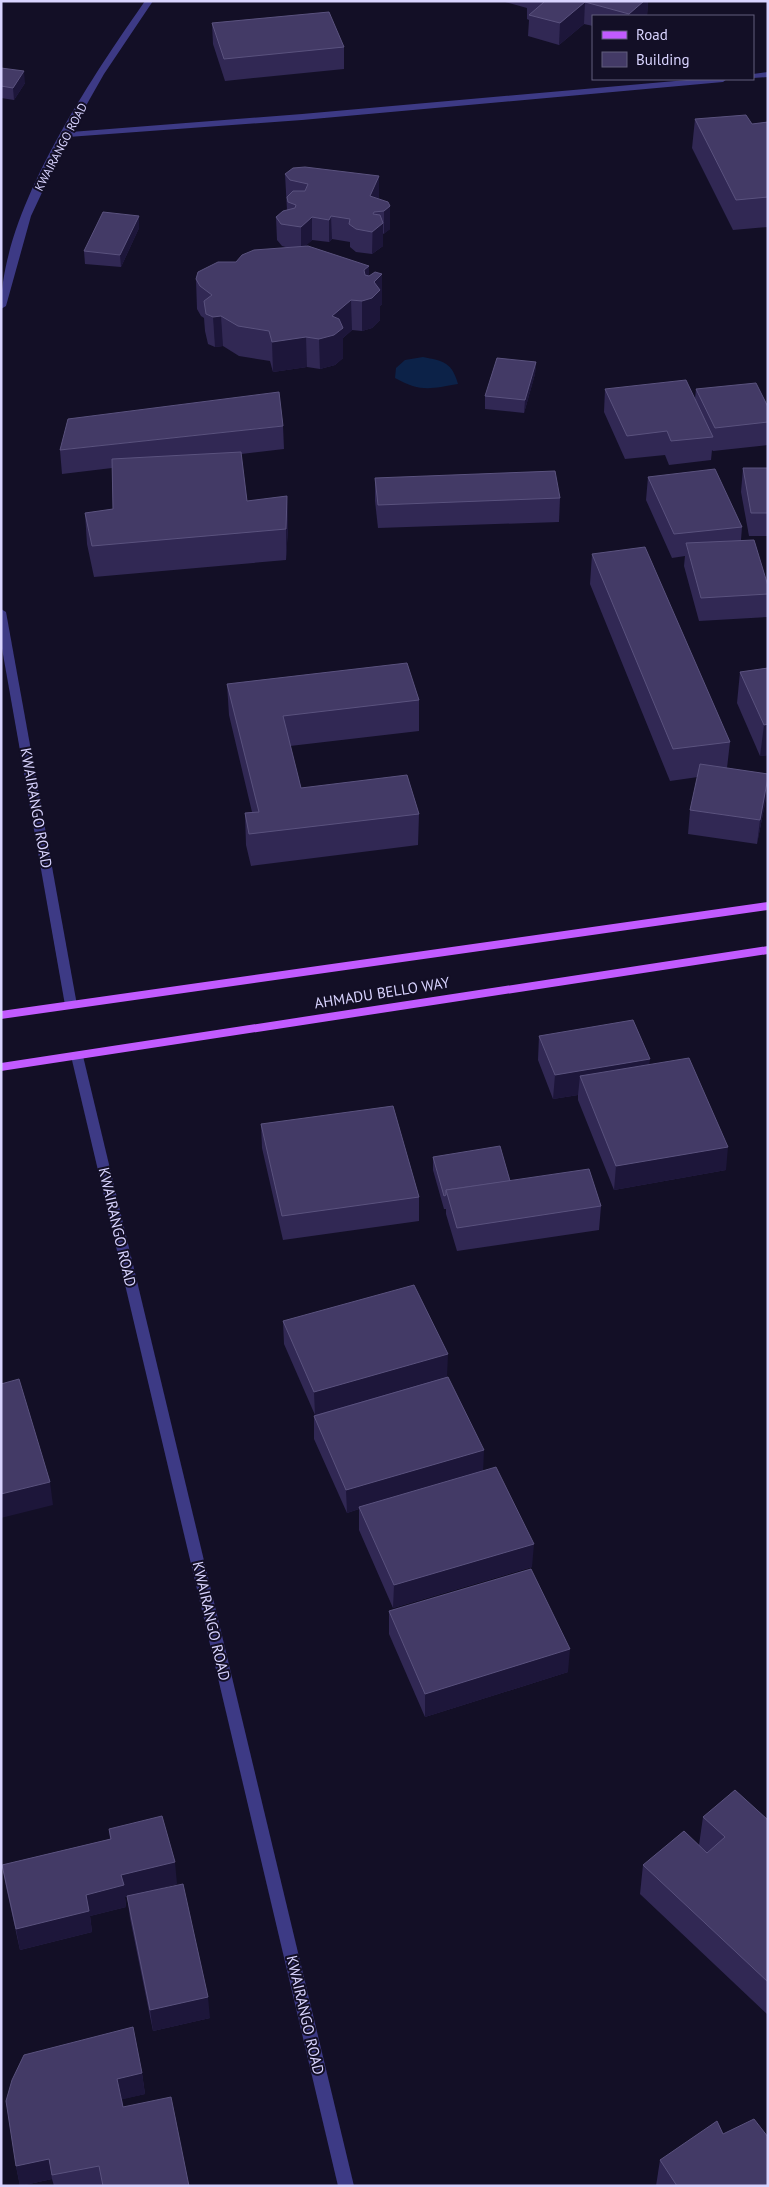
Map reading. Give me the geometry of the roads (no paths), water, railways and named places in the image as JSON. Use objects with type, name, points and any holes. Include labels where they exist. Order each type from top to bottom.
[{"type":"main road","name":"AHMADU BELLO WAY","points":[[1,1015],[768,906]]},
{"type":"main road","name":"AHMADU BELLO WAY","points":[[1,1067],[768,950]]},
{"type":"street","name":"KWAIRANGO ROAD","points":[[1,306],[31,205],[65,135],[115,49],[149,1]]},
{"type":"street","points":[[754,76],[768,74]]},
{"type":"street","points":[[65,135],[302,117],[712,80]]},
{"type":"street","name":"KWAIRANGO ROAD","points":[[1,612],[71,1005]]},
{"type":"street","name":"KWAIRANGO ROAD","points":[[77,1056],[346,2186]]},
{"type":"water","points":[[423,357],[436,360],[450,367],[458,384],[425,388],[411,386],[395,378],[396,368],[405,360]]}]
